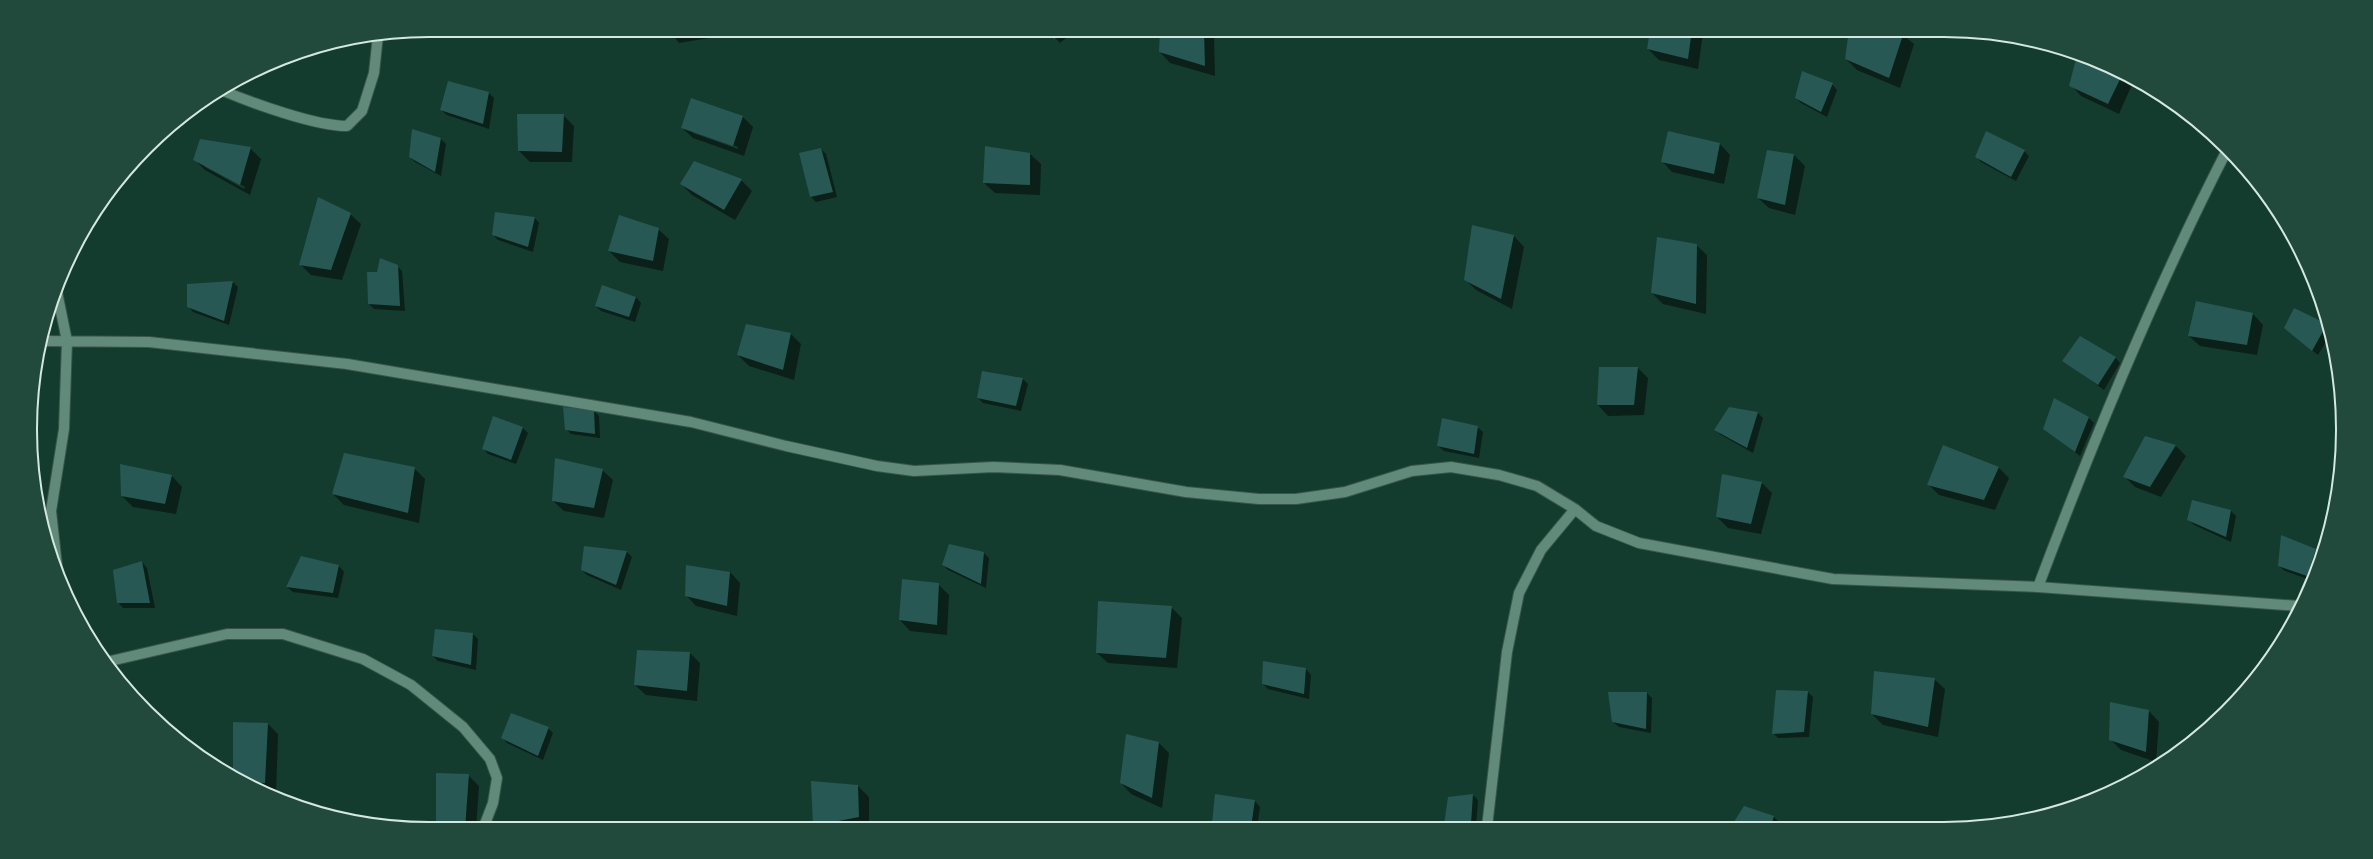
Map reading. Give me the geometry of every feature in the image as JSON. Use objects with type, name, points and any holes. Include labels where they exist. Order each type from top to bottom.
[{"type":"street","points":[[229,93],[315,121],[335,126],[347,126],[362,112],[374,72],[377,40]]},
{"type":"street","points":[[2038,587],[2096,435],[2142,328],[2224,156]]},
{"type":"street","points":[[55,546],[51,511],[64,429],[67,340],[59,301]]},
{"type":"street","points":[[47,341],[149,342],[347,364],[691,422],[786,446],[877,466],[914,471],[993,467],[1060,470],[1186,492],[1259,499],[1296,499],[1345,492],[1412,471],[1451,467],[1499,474],[1537,486],[1575,509],[1596,526],[1640,543],[1833,579],[2038,587],[2294,606]]},
{"type":"street","points":[[1488,822],[1507,652],[1519,593],[1541,550],[1575,509]]},
{"type":"street","points":[[112,661],[227,634],[284,634],[363,659],[411,685],[463,727],[490,759],[497,778],[493,803],[486,822]]},
{"type":"building","points":[[1160,37],[1204,37],[1205,66],[1159,52]]},
{"type":"building","points":[[1649,37],[1691,37],[1688,59],[1647,49]]},
{"type":"building","points":[[1848,37],[1902,37],[1889,78],[1845,59]]},
{"type":"building","points":[[2076,60],[2120,79],[2108,104],[2069,86]]},
{"type":"building","points":[[1802,71],[1833,83],[1821,112],[1795,98]]},
{"type":"building","points":[[448,81],[489,92],[483,124],[440,110]]},
{"type":"building","points":[[691,98],[743,116],[733,146],[681,128]]},
{"type":"building","points":[[517,114],[564,114],[562,152],[518,151]]},
{"type":"building","points":[[412,129],[441,138],[435,172],[409,157]]},
{"type":"building","points":[[1668,131],[1720,143],[1714,174],[1661,162]]},
{"type":"building","points":[[1986,131],[2025,150],[2011,177],[1975,157]]},
{"type":"building","points":[[200,139],[251,147],[240,185],[193,160]]},
{"type":"building","points":[[985,146],[1030,153],[1030,185],[983,183]]},
{"type":"building","points":[[821,148],[833,192],[810,197],[799,153]]},
{"type":"building","points":[[1767,150],[1794,154],[1785,205],[1757,198]]},
{"type":"building","points":[[694,161],[742,179],[724,210],[680,184]]},
{"type":"building","points":[[318,197],[351,213],[331,270],[299,265]]},
{"type":"building","points":[[495,212],[535,217],[528,247],[492,235]]},
{"type":"building","points":[[619,215],[659,228],[653,261],[608,251]]},
{"type":"building","points":[[1472,225],[1514,235],[1501,299],[1464,280]]},
{"type":"building","points":[[1657,237],[1697,244],[1696,304],[1651,293]]},
{"type":"building","points":[[380,258],[398,265],[400,306],[368,304],[367,272],[377,272]]},
{"type":"building","points":[[233,281],[224,321],[187,307],[187,284]]},
{"type":"building","points":[[602,285],[636,297],[629,317],[595,306]]},
{"type":"building","points":[[2196,301],[2253,313],[2247,345],[2188,336]]},
{"type":"building","points":[[2294,308],[2321,321],[2323,330],[2312,351],[2284,328]]},
{"type":"building","points":[[746,324],[791,333],[783,370],[737,355]]},
{"type":"building","points":[[2080,336],[2116,357],[2098,385],[2062,361]]},
{"type":"building","points":[[1599,367],[1638,367],[1634,405],[1597,405]]},
{"type":"building","points":[[982,371],[1023,378],[1016,406],[977,398]]},
{"type":"building","points":[[2054,398],[2089,417],[2075,452],[2043,429]]},
{"type":"building","points":[[563,407],[594,410],[595,434],[565,430]]},
{"type":"building","points":[[1729,407],[1758,412],[1747,448],[1714,430]]},
{"type":"building","points":[[493,416],[523,427],[511,460],[482,449]]},
{"type":"building","points":[[1442,418],[1478,426],[1474,454],[1437,446]]},
{"type":"building","points":[[2145,436],[2176,445],[2150,487],[2123,477]]},
{"type":"building","points":[[1943,445],[1999,467],[1984,500],[1927,485]]},
{"type":"building","points":[[344,453],[415,467],[408,513],[332,494]]},
{"type":"building","points":[[555,458],[603,469],[594,508],[552,501]]},
{"type":"building","points":[[120,464],[172,475],[165,504],[121,496]]},
{"type":"building","points":[[1722,474],[1762,482],[1751,524],[1716,517]]},
{"type":"building","points":[[2192,500],[2231,510],[2226,537],[2187,520]]},
{"type":"building","points":[[2281,535],[2316,549],[2307,576],[2278,566]]},
{"type":"building","points":[[949,544],[984,552],[981,584],[942,565]]},
{"type":"building","points":[[584,546],[627,551],[616,585],[581,570]]},
{"type":"building","points":[[301,556],[339,565],[333,593],[286,587]]},
{"type":"building","points":[[142,561],[150,603],[117,603],[113,570]]},
{"type":"building","points":[[686,565],[730,572],[727,606],[685,596]]},
{"type":"building","points":[[902,579],[939,583],[937,625],[899,620]]},
{"type":"building","points":[[1098,601],[1172,606],[1166,658],[1096,653]]},
{"type":"building","points":[[435,629],[473,633],[471,665],[432,656]]},
{"type":"building","points":[[637,650],[690,652],[687,691],[634,685]]},
{"type":"building","points":[[1263,661],[1306,668],[1304,694],[1262,684]]},
{"type":"building","points":[[1874,671],[1935,678],[1928,727],[1871,714]]},
{"type":"building","points":[[1776,690],[1808,691],[1804,732],[1772,734]]},
{"type":"building","points":[[1608,692],[1647,692],[1646,729],[1612,722]]},
{"type":"building","points":[[2110,702],[2149,710],[2146,752],[2109,740]]},
{"type":"building","points":[[511,713],[549,727],[538,756],[501,738]]},
{"type":"building","points":[[233,722],[268,723],[265,783],[256,782],[233,769]]},
{"type":"building","points":[[1126,734],[1159,742],[1152,798],[1120,783]]},
{"type":"building","points":[[436,773],[469,774],[466,822],[436,822]]},
{"type":"building","points":[[811,781],[858,785],[859,817],[833,822],[813,822]]},
{"type":"building","points":[[1215,794],[1255,800],[1252,822],[1212,822]]},
{"type":"building","points":[[1473,794],[1471,822],[1444,822],[1448,797]]},
{"type":"building","points":[[1744,806],[1774,816],[1772,822],[1734,822]]}]
